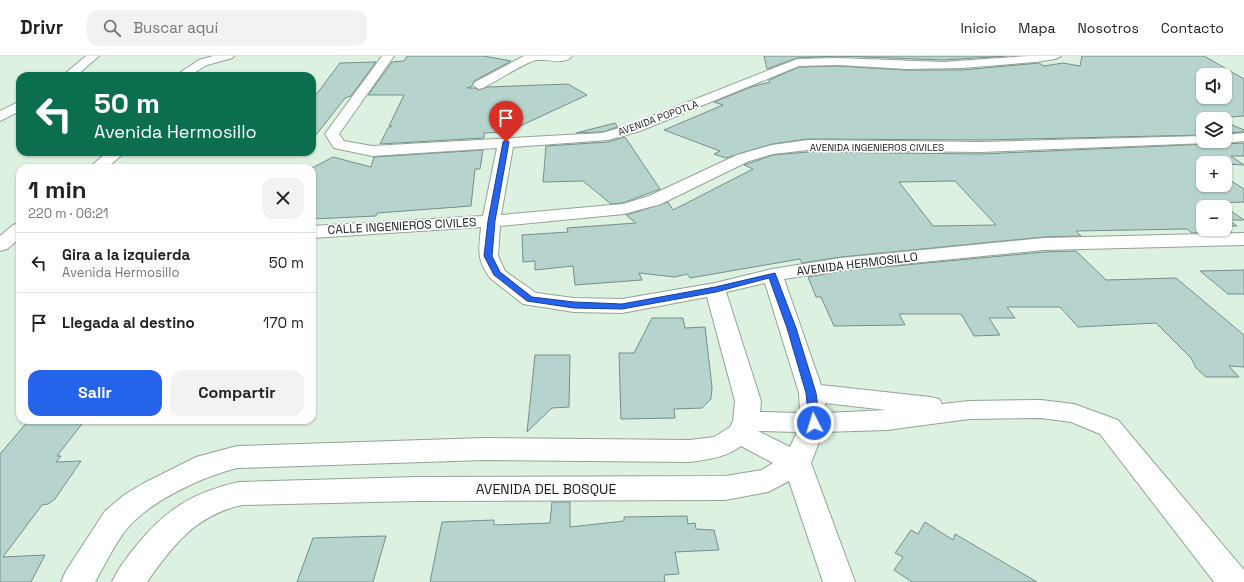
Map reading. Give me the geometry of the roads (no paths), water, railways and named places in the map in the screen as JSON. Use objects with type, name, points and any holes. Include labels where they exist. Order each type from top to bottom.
[{"type":"street","points":[[73,72],[93,56]]},
{"type":"street","points":[[187,72],[203,62],[228,56]]},
{"type":"street","name":"AVENIDA POPOTLA","points":[[388,56],[332,134],[339,145],[372,151],[603,137],[635,128],[796,63],[820,60],[904,66],[946,66],[1008,63],[1055,56]]},
{"type":"street","points":[[479,84],[532,56],[547,58],[566,56]]},
{"type":"street","points":[[925,56],[946,66]]},
{"type":"street","points":[[0,117],[16,107]]},
{"type":"street","points":[[1232,138],[1244,137]]},
{"type":"street","name":"AVENIDA INGENIEROS CIVILES","points":[[491,221],[583,214],[624,209],[655,200],[743,158],[772,150],[808,146],[981,147],[1196,140]]},
{"type":"street","name":"AVENIDA HERMOSILLO","points":[[506,142],[491,221],[488,256],[497,274],[530,299],[574,305],[622,306],[716,289],[772,275],[841,264],[1044,244],[1244,239]]},
{"type":"street","points":[[102,164],[112,156]]},
{"type":"street","name":"CALLE INGENIEROS CIVILES","points":[[316,232],[491,221]]},
{"type":"street","points":[[0,245],[16,232]]},
{"type":"street","points":[[0,250],[16,249]]},
{"type":"street","points":[[772,275],[791,328],[811,393],[814,423],[797,463]]},
{"type":"street","points":[[77,582],[116,520],[134,504],[177,479],[206,465],[238,457],[485,449],[690,451],[720,447],[742,427],[748,401],[716,289]]},
{"type":"street","points":[[811,393],[969,410]]},
{"type":"street","points":[[742,427],[886,420],[969,410],[1041,409],[1074,413],[1109,427],[1234,582]]},
{"type":"street","points":[[742,427],[766,446],[797,463],[839,582]]},
{"type":"street","name":"AVENIDA DEL BOSQUE","points":[[128,582],[153,548],[177,522],[194,510],[215,500],[242,493],[417,489],[725,488],[768,480],[797,463]]},
{"type":"street","points":[[177,479],[194,510]]}]
